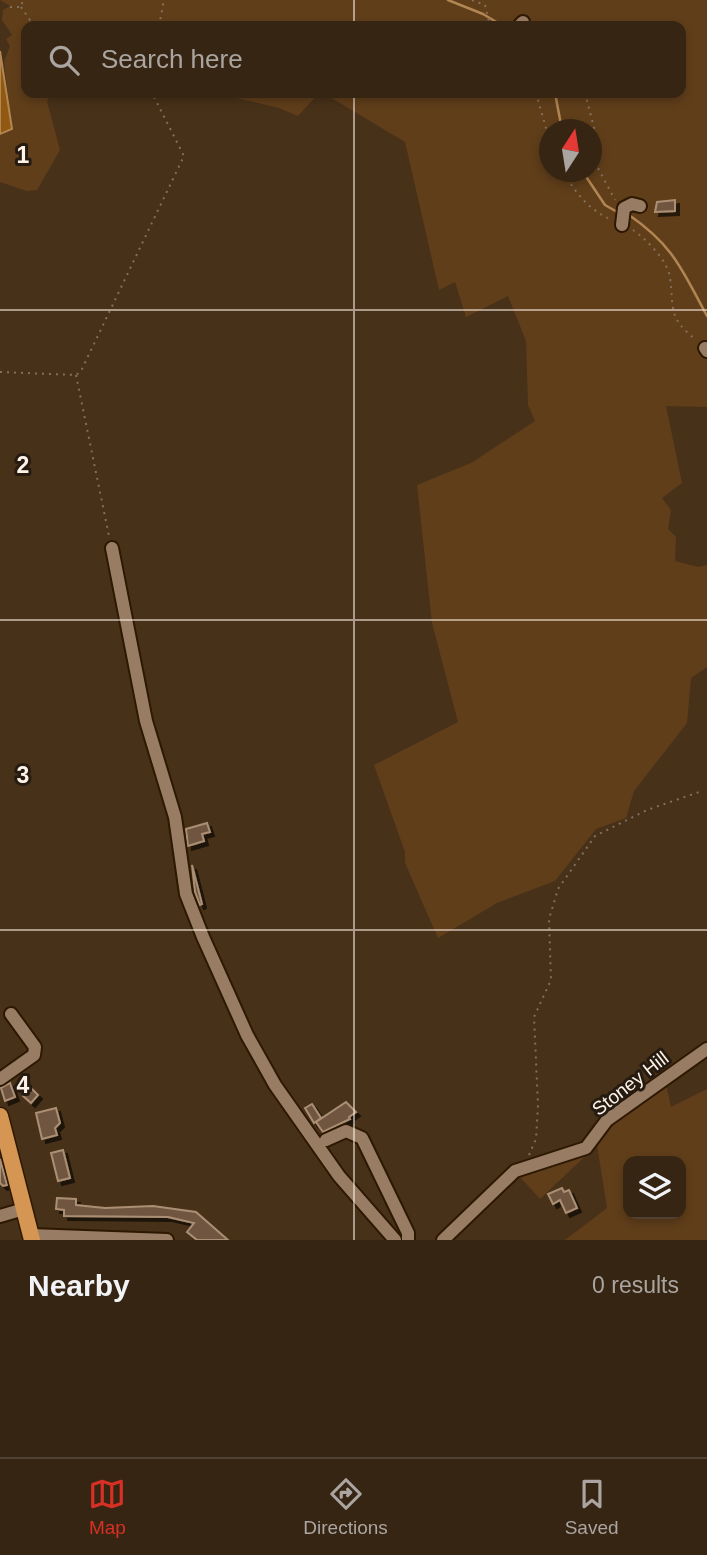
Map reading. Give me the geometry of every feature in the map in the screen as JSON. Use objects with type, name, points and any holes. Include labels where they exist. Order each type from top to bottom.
[{"type":"main road","points":[[0,1116],[31,1237]]},
{"type":"street","points":[[623,215],[632,204],[640,206]]},
{"type":"street","points":[[112,548],[146,721],[175,817],[186,894],[203,937],[247,1035],[275,1084],[339,1176],[395,1240]]},
{"type":"street","points":[[0,1079],[34,1055],[34,1047],[11,1014]]},
{"type":"street","name":"Stoney Hill","points":[[443,1240],[515,1171],[586,1148],[607,1120],[707,1049]]},
{"type":"street","points":[[326,1140],[346,1131],[362,1138],[408,1233],[408,1240]]},
{"type":"street","points":[[515,1171],[527,1158]]},
{"type":"street","points":[[0,1216],[24,1209]]},
{"type":"street","points":[[31,1237],[167,1240]]},
{"type":"path","points":[[21,7],[23,0]]},
{"type":"path","points":[[160,21],[164,0]]},
{"type":"path","points":[[472,0],[485,5],[488,21]]},
{"type":"path","points":[[10,7],[21,7]]},
{"type":"path","points":[[21,7],[34,21]]},
{"type":"path","points":[[0,372],[76,375],[81,371],[184,156],[155,98]]},
{"type":"path","points":[[537,98],[543,119]]},
{"type":"path","points":[[586,98],[598,143],[598,168],[611,197],[662,260],[670,275],[671,309],[679,326],[706,350]]},
{"type":"path","points":[[569,182],[597,214],[623,215]]},
{"type":"path","points":[[76,375],[112,548]]},
{"type":"path","points":[[527,1158],[536,1139],[538,1105],[534,1017],[551,979],[549,919],[558,889],[595,836],[647,810],[702,791]]},
{"type":"shaded area","points":[[0,0],[707,0],[707,407],[666,406],[682,483],[662,498],[671,510],[668,529],[676,537],[675,561],[698,567],[707,565],[707,667],[691,678],[687,723],[634,791],[626,818],[596,829],[555,881],[497,903],[438,938],[405,863],[405,852],[374,765],[458,722],[432,623],[417,485],[471,463],[535,421],[528,405],[526,341],[508,296],[466,317],[455,282],[439,290],[405,142],[331,98],[686,98],[686,21],[21,21],[21,98],[49,98],[47,101],[60,150],[37,190],[27,191],[0,182],[0,134],[12,129],[4,62],[10,46],[6,39],[12,35],[2,20],[3,10],[10,6]]},
{"type":"shaded area","points":[[0,51],[12,129],[0,134]]},
{"type":"shaded area","points":[[236,98],[314,98],[298,116],[279,108]]},
{"type":"shaded area","points":[[666,1084],[671,1107],[707,1089],[707,1240],[565,1240],[607,1208],[597,1145],[540,1199],[519,1176],[597,1144],[615,1118]]},
{"type":"building","points":[[675,200],[675,211],[655,212],[657,202]]},
{"type":"building","points":[[207,823],[210,832],[202,834],[204,841],[188,846],[186,829]]},
{"type":"building","points":[[192,865],[202,904],[200,905],[195,892]]},
{"type":"building","points":[[10,1083],[15,1097],[5,1101],[1,1088]]},
{"type":"building","points":[[31,1088],[38,1095],[31,1103],[23,1096]]},
{"type":"building","points":[[346,1102],[356,1112],[350,1119],[323,1132],[316,1122]]},
{"type":"building","points":[[312,1104],[321,1118],[314,1123],[305,1108]]},
{"type":"building","points":[[56,1108],[60,1123],[55,1128],[57,1135],[42,1139],[36,1113]]},
{"type":"building","points":[[63,1150],[70,1178],[58,1181],[51,1153]]},
{"type":"building","points":[[0,1159],[7,1185],[3,1186],[0,1183]]},
{"type":"building","points":[[562,1188],[564,1192],[569,1190],[577,1208],[566,1213],[560,1200],[553,1204],[548,1194]]},
{"type":"building","points":[[57,1198],[76,1199],[76,1205],[105,1208],[153,1206],[196,1212],[228,1240],[197,1240],[187,1232],[194,1223],[168,1217],[64,1216],[64,1210],[56,1209]]},
{"type":"waterway","points":[[448,0],[495,21]]},
{"type":"waterway","points":[[556,98],[560,119]]},
{"type":"waterway","points":[[590,182],[605,205],[619,213]]},
{"type":"waterway","points":[[629,215],[667,248],[707,316]]}]
